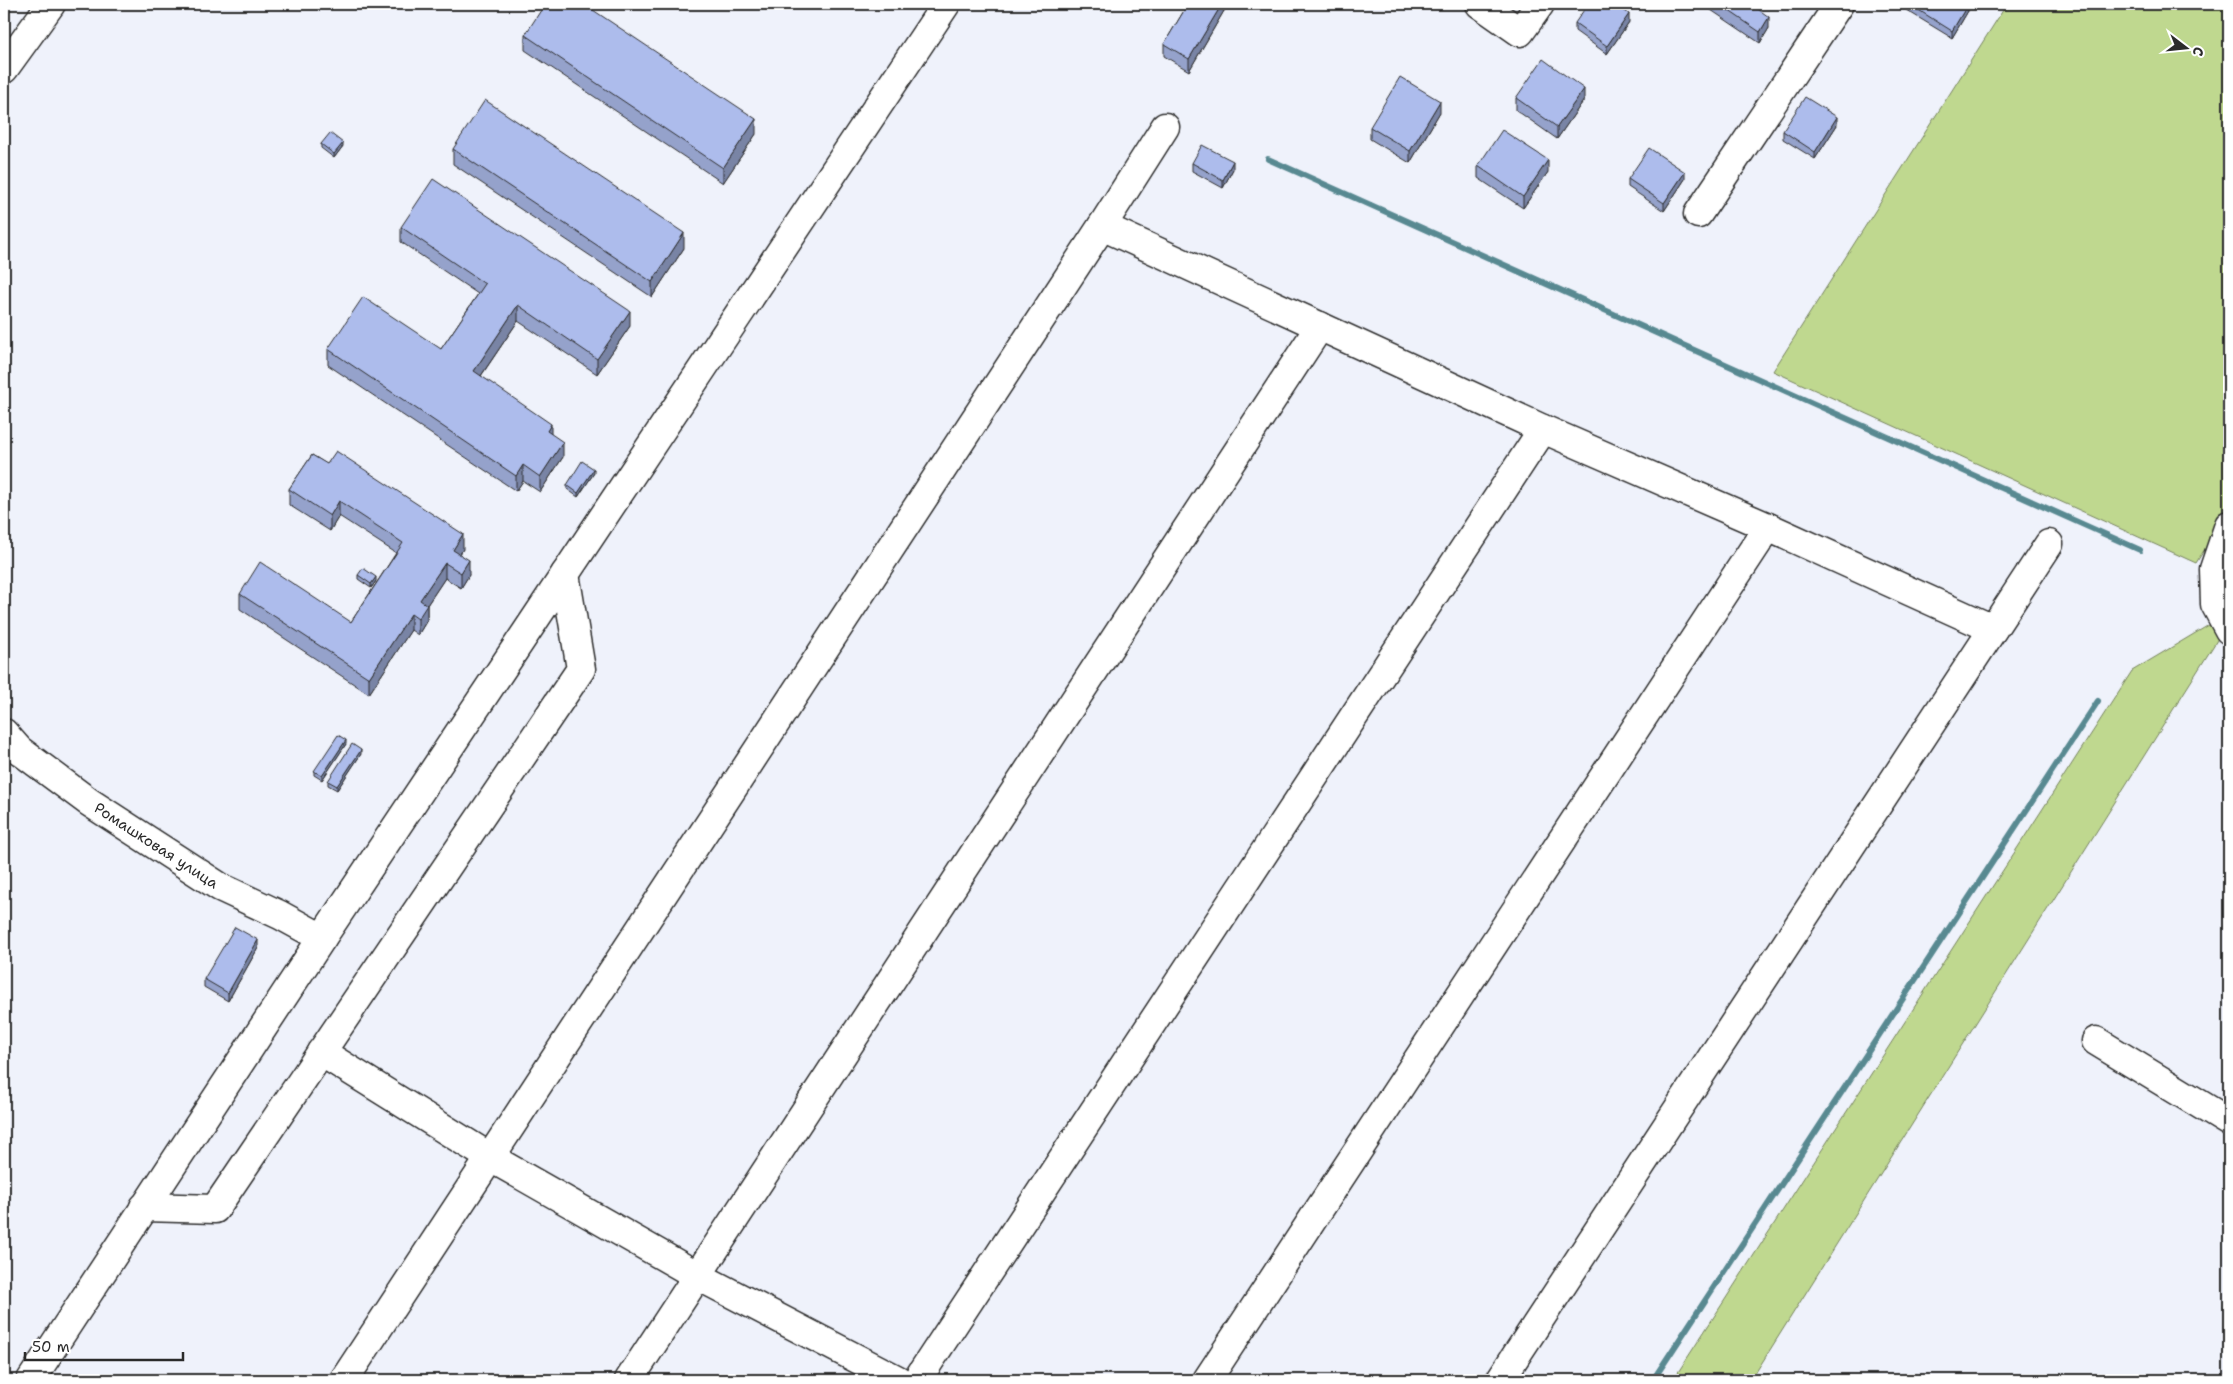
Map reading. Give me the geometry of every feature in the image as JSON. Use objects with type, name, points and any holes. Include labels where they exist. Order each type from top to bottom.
[{"type":"street","points":[[4,69],[51,4]]},
{"type":"street","points":[[31,1380],[322,938],[946,4]]},
{"type":"street","points":[[1480,4],[1520,32],[1540,4]]},
{"type":"street","points":[[1698,214],[1839,4]]},
{"type":"street","points":[[344,1380],[1102,226],[1165,127]]},
{"type":"street","points":[[1102,226],[1543,429],[1768,527],[1992,629]]},
{"type":"street","points":[[629,1380],[1320,326]]},
{"type":"street","points":[[918,1380],[1543,429]]},
{"type":"street","points":[[2229,525],[2214,569],[2215,604],[2229,630]]},
{"type":"street","points":[[1207,1380],[1768,527]]},
{"type":"street","points":[[1500,1380],[2049,544]]},
{"type":"street","points":[[144,1207],[215,1208],[582,668],[565,574]]},
{"type":"street","name":"Ромашковая улица","points":[[4,733],[20,750],[89,802],[122,824],[220,887],[280,914],[322,938]]},
{"type":"street","points":[[2096,1040],[2229,1122]]},
{"type":"street","points":[[321,1052],[491,1158],[698,1276],[898,1380]]},
{"type":"green space","points":[[2007,4],[2229,4],[2229,511],[2196,563],[1773,371]]},
{"type":"green space","points":[[2229,613],[2229,621],[1751,1380],[1673,1380],[2132,671]]},
{"type":"building","points":[[545,4],[584,4],[756,119],[723,168],[525,35]]},
{"type":"building","points":[[1188,4],[1222,4],[1189,59],[1164,44]]},
{"type":"building","points":[[1588,4],[1615,4],[1629,14],[1607,46],[1575,23]]},
{"type":"building","points":[[1719,4],[1751,4],[1769,17],[1760,32]]},
{"type":"building","points":[[1909,4],[1968,4],[1952,31]]},
{"type":"building","points":[[1543,59],[1584,89],[1557,127],[1516,98]]},
{"type":"building","points":[[1400,77],[1440,101],[1410,151],[1370,127]]},
{"type":"building","points":[[1805,97],[1837,117],[1815,152],[1783,131]]},
{"type":"building","points":[[485,100],[684,233],[652,282],[453,149]]},
{"type":"building","points":[[1502,130],[1548,160],[1523,197],[1478,166]]},
{"type":"building","points":[[330,133],[343,143],[334,154],[321,144]]},
{"type":"building","points":[[1202,145],[1233,161],[1223,180],[1192,163]]},
{"type":"building","points":[[1649,148],[1685,172],[1664,203],[1628,179]]},
{"type":"building","points":[[433,179],[630,311],[597,359],[518,305],[474,371],[551,424],[547,431],[563,442],[540,477],[523,465],[516,476],[328,349],[363,297],[441,349],[485,284],[401,227]]},
{"type":"building","points":[[336,451],[463,534],[453,550],[469,560],[461,573],[445,563],[420,600],[427,605],[418,619],[411,614],[369,678],[240,594],[260,562],[351,622],[403,543],[339,501],[330,516],[289,489],[312,455],[327,464]]},
{"type":"building","points":[[582,461],[594,469],[578,493],[567,485]]},
{"type":"building","points":[[363,568],[376,577],[371,584],[358,575]]},
{"type":"building","points":[[338,735],[346,740],[322,776],[314,771]]},
{"type":"building","points":[[352,744],[361,750],[337,786],[328,781]]},
{"type":"building","points":[[235,927],[258,940],[228,993],[204,979]]},
{"type":"waterway","points":[[1268,159],[2140,550]]},
{"type":"waterway","points":[[1653,1380],[2098,701]]}]
